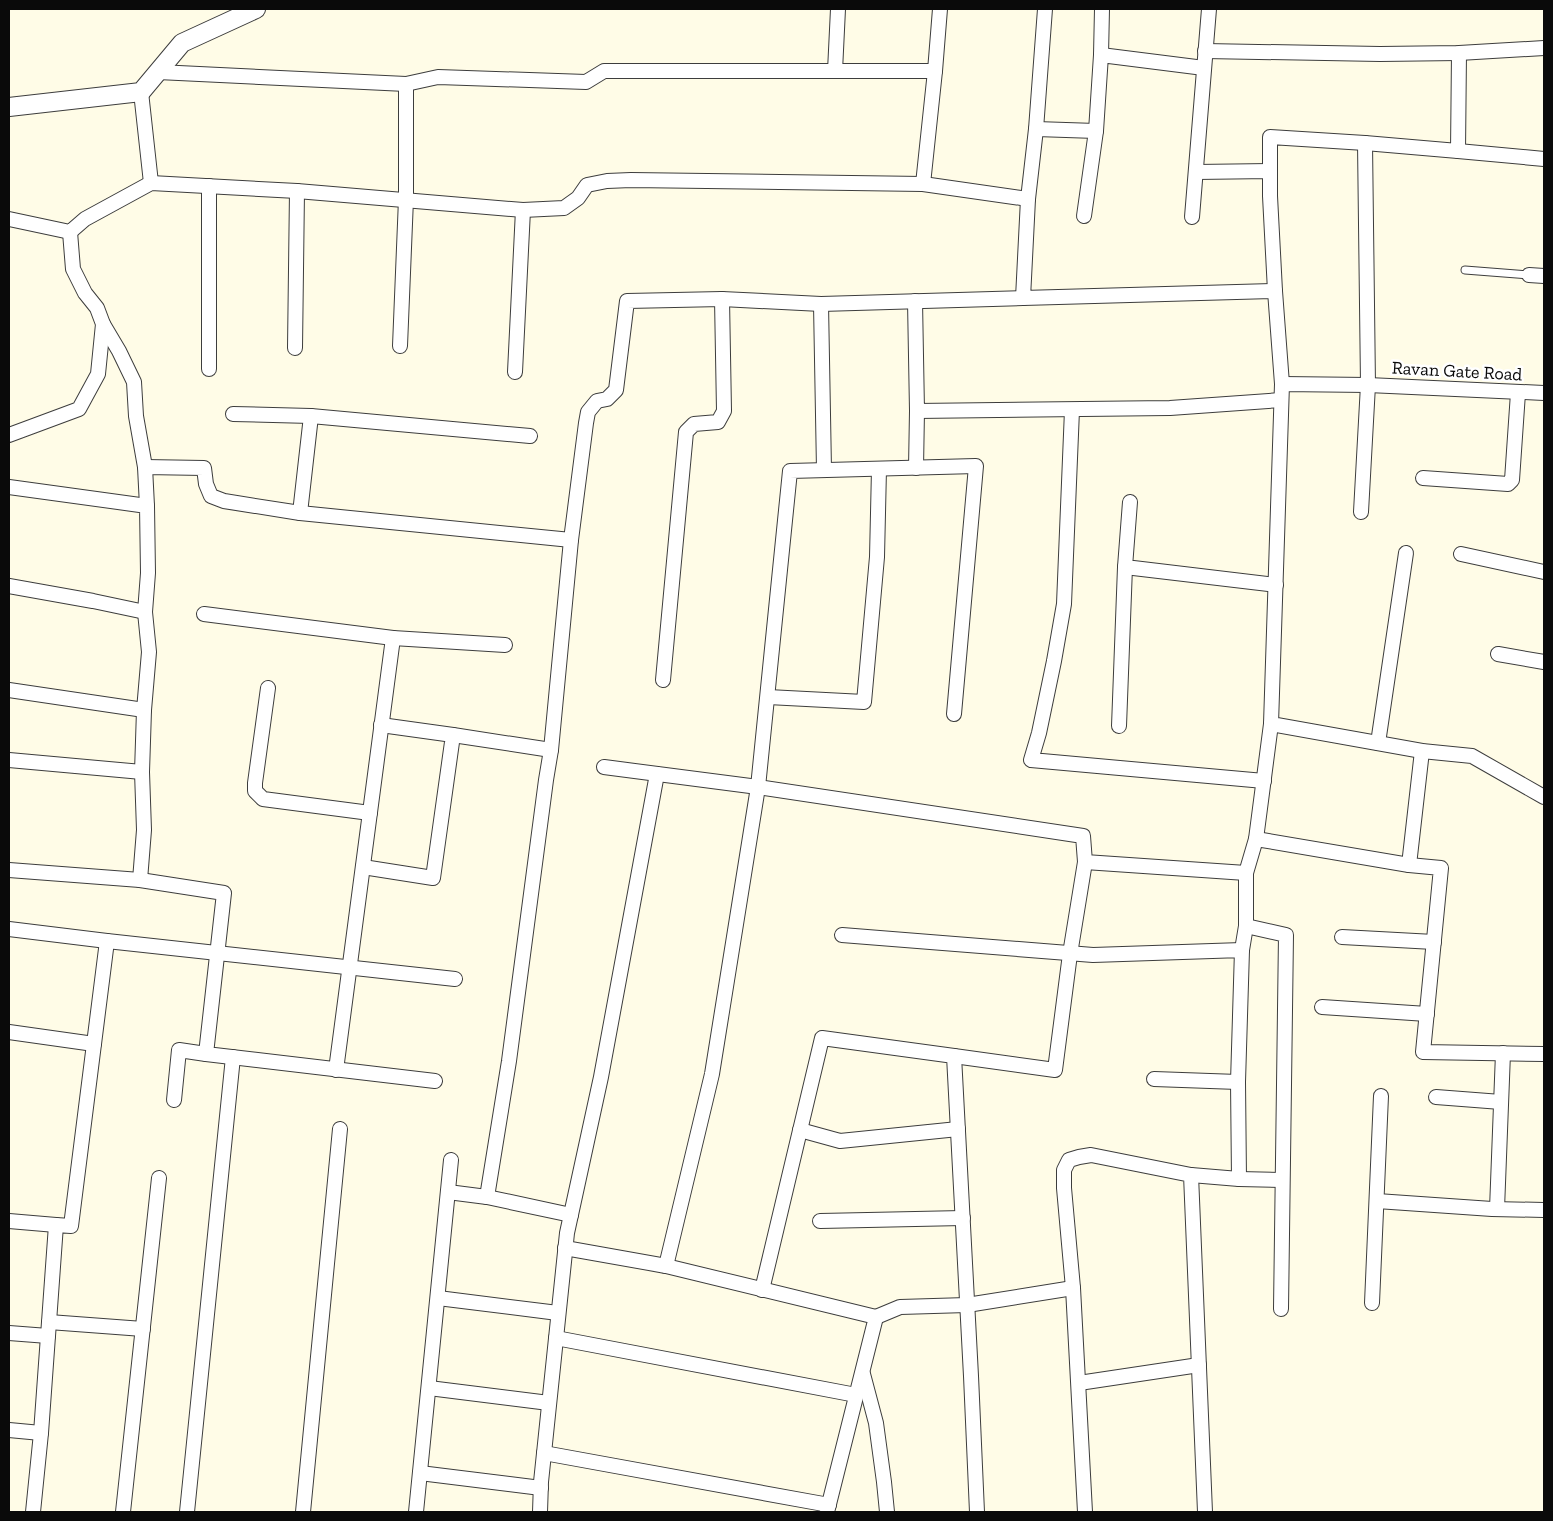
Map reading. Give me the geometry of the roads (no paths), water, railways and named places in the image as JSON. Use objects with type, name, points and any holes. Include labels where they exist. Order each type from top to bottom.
[{"type":"street","points":[[835,71],[838,9]]},
{"type":"street","points":[[923,184],[940,9]]},
{"type":"street","points":[[1023,298],[1028,199],[1036,128],[1045,9]]},
{"type":"street","points":[[1084,216],[1096,131],[1102,9]]},
{"type":"street","points":[[1192,217],[1209,9]]},
{"type":"street","points":[[9,107],[141,92],[182,43],[252,10]]},
{"type":"street","points":[[1205,51],[1380,54],[1459,53],[1544,48]]},
{"type":"street","points":[[1458,151],[1459,53]]},
{"type":"street","points":[[1101,55],[1204,68]]},
{"type":"street","points":[[158,72],[406,84],[438,77],[586,82],[604,71],[935,71]]},
{"type":"street","points":[[400,346],[406,199],[406,84]]},
{"type":"street","points":[[141,92],[151,183]]},
{"type":"street","points":[[1036,128],[1096,131]]},
{"type":"street","points":[[1239,1178],[1238,1082],[1242,950],[1246,926],[1246,873],[1256,840],[1271,724],[1282,384],[1270,196],[1270,138],[1365,143],[1544,159]]},
{"type":"street","points":[[1361,512],[1368,385],[1365,143]]},
{"type":"street","points":[[1196,172],[1270,171]]},
{"type":"street","points":[[70,232],[85,219],[151,183],[297,190],[523,210],[564,208],[578,198],[586,185],[607,181],[664,179],[923,184],[1028,199]]},
{"type":"street","points":[[209,186],[209,369]]},
{"type":"street","points":[[295,348],[297,190]]},
{"type":"street","points":[[515,372],[523,210]]},
{"type":"street","points":[[9,219],[70,232]]},
{"type":"street","points":[[70,232],[73,270],[84,293],[97,308],[103,324],[134,382],[136,416],[145,467],[148,573],[145,612],[149,652],[144,710],[142,772],[144,830],[140,880]]},
{"type":"street","points":[[1529,275],[1544,276]]},
{"type":"street","points":[[487,1198],[509,1061],[546,780],[552,750],[571,540],[587,418],[588,412],[597,401],[607,399],[616,390],[627,301],[722,299],[820,304],[1275,291]]},
{"type":"street","points":[[663,680],[686,432],[694,424],[718,422],[724,411],[722,299]]},
{"type":"street","points":[[915,301],[916,468]]},
{"type":"street","points":[[820,304],[824,470]]},
{"type":"street","points":[[9,435],[80,409],[98,374],[103,324]]},
{"type":"street","name":"Ravan Gate Road","points":[[1282,384],[1368,385],[1544,393]]},
{"type":"street","points":[[1423,478],[1508,484],[1512,480],[1518,393]]},
{"type":"street","points":[[917,411],[1170,408],[1281,400]]},
{"type":"street","points":[[1072,410],[1064,604],[1039,733],[1031,760],[1264,781]]},
{"type":"street","points":[[233,414],[311,416],[530,436]]},
{"type":"street","points":[[300,513],[311,416]]},
{"type":"street","points":[[666,1266],[712,1074],[758,787],[790,471],[976,466],[954,714]]},
{"type":"street","points":[[145,467],[204,468],[206,484],[211,496],[224,501],[300,513],[571,540]]},
{"type":"street","points":[[768,697],[864,702],[877,557],[879,469]]},
{"type":"street","points":[[9,487],[147,506]]},
{"type":"street","points":[[1119,726],[1125,567],[1130,502]]},
{"type":"street","points":[[1378,743],[1406,552]]},
{"type":"street","points":[[1461,554],[1544,572]]},
{"type":"street","points":[[1125,567],[1276,585]]},
{"type":"street","points":[[9,586],[145,612]]},
{"type":"street","points":[[204,614],[393,638],[505,645]]},
{"type":"street","points":[[336,1070],[393,638]]},
{"type":"street","points":[[1498,654],[1544,662]]},
{"type":"street","points":[[268,688],[255,792],[263,799],[370,812]]},
{"type":"street","points":[[9,690],[144,710]]},
{"type":"street","points":[[1271,724],[1422,751],[1472,756],[1544,797]]},
{"type":"street","points":[[381,725],[552,750]]},
{"type":"street","points":[[363,867],[433,878],[453,735]]},
{"type":"street","points":[[1409,865],[1422,751]]},
{"type":"street","points":[[9,760],[142,772]]},
{"type":"street","points":[[604,766],[1083,836],[1085,862],[1070,954],[1055,1070],[822,1038],[762,1290]]},
{"type":"street","points":[[540,1512],[544,1453],[565,1248],[601,1077],[657,774]]},
{"type":"street","points":[[1256,840],[1409,865],[1441,868],[1422,1052],[1544,1054],[1544,1044]]},
{"type":"street","points":[[1085,862],[1246,873]]},
{"type":"street","points":[[9,870],[140,880],[224,893],[206,1054]]},
{"type":"street","points":[[1246,926],[1286,935],[1281,1309]]},
{"type":"street","points":[[9,929],[455,980]]},
{"type":"street","points":[[842,935],[1093,955],[1242,950]]},
{"type":"street","points":[[1342,937],[1434,942]]},
{"type":"street","points":[[9,1221],[71,1226],[107,941]]},
{"type":"street","points":[[1322,1007],[1427,1014]]},
{"type":"street","points":[[9,1032],[94,1044]]},
{"type":"street","points":[[174,1100],[179,1050],[435,1081]]},
{"type":"street","points":[[1497,1209],[1503,1053]]},
{"type":"street","points":[[954,1056],[977,1512]]},
{"type":"street","points":[[187,1512],[233,1057]]},
{"type":"street","points":[[1154,1079],[1238,1082]]},
{"type":"street","points":[[1372,1303],[1381,1096]]},
{"type":"street","points":[[1436,1097],[1501,1102]]},
{"type":"street","points":[[303,1512],[340,1129]]},
{"type":"street","points":[[800,1130],[840,1140],[958,1129]]},
{"type":"street","points":[[1085,1512],[1073,1288],[1064,1188],[1064,1170],[1069,1160],[1091,1155],[1191,1175],[1282,1180]]},
{"type":"street","points":[[416,1512],[451,1160]]},
{"type":"street","points":[[1191,1175],[1205,1512]]},
{"type":"street","points":[[123,1512],[159,1178]]},
{"type":"street","points":[[448,1192],[571,1215]]},
{"type":"street","points":[[1377,1201],[1497,1209],[1544,1210]]},
{"type":"street","points":[[820,1221],[963,1218]]},
{"type":"street","points":[[33,1512],[41,1432],[56,1225]]},
{"type":"street","points":[[565,1248],[666,1266],[876,1317],[900,1306],[967,1305],[1073,1288]]},
{"type":"street","points":[[438,1298],[558,1313]]},
{"type":"street","points":[[544,1453],[828,1509],[876,1317]]},
{"type":"street","points":[[9,1333],[48,1329],[142,1329]]},
{"type":"street","points":[[556,1338],[856,1395]]},
{"type":"street","points":[[1079,1383],[1199,1365]]},
{"type":"street","points":[[862,1371],[876,1423],[887,1512]]},
{"type":"street","points":[[429,1388],[549,1403]]},
{"type":"street","points":[[9,1430],[41,1432]]},
{"type":"street","points":[[420,1473],[541,1488]]},
{"type":"lane","points":[[1465,270],[1529,275]]}]
